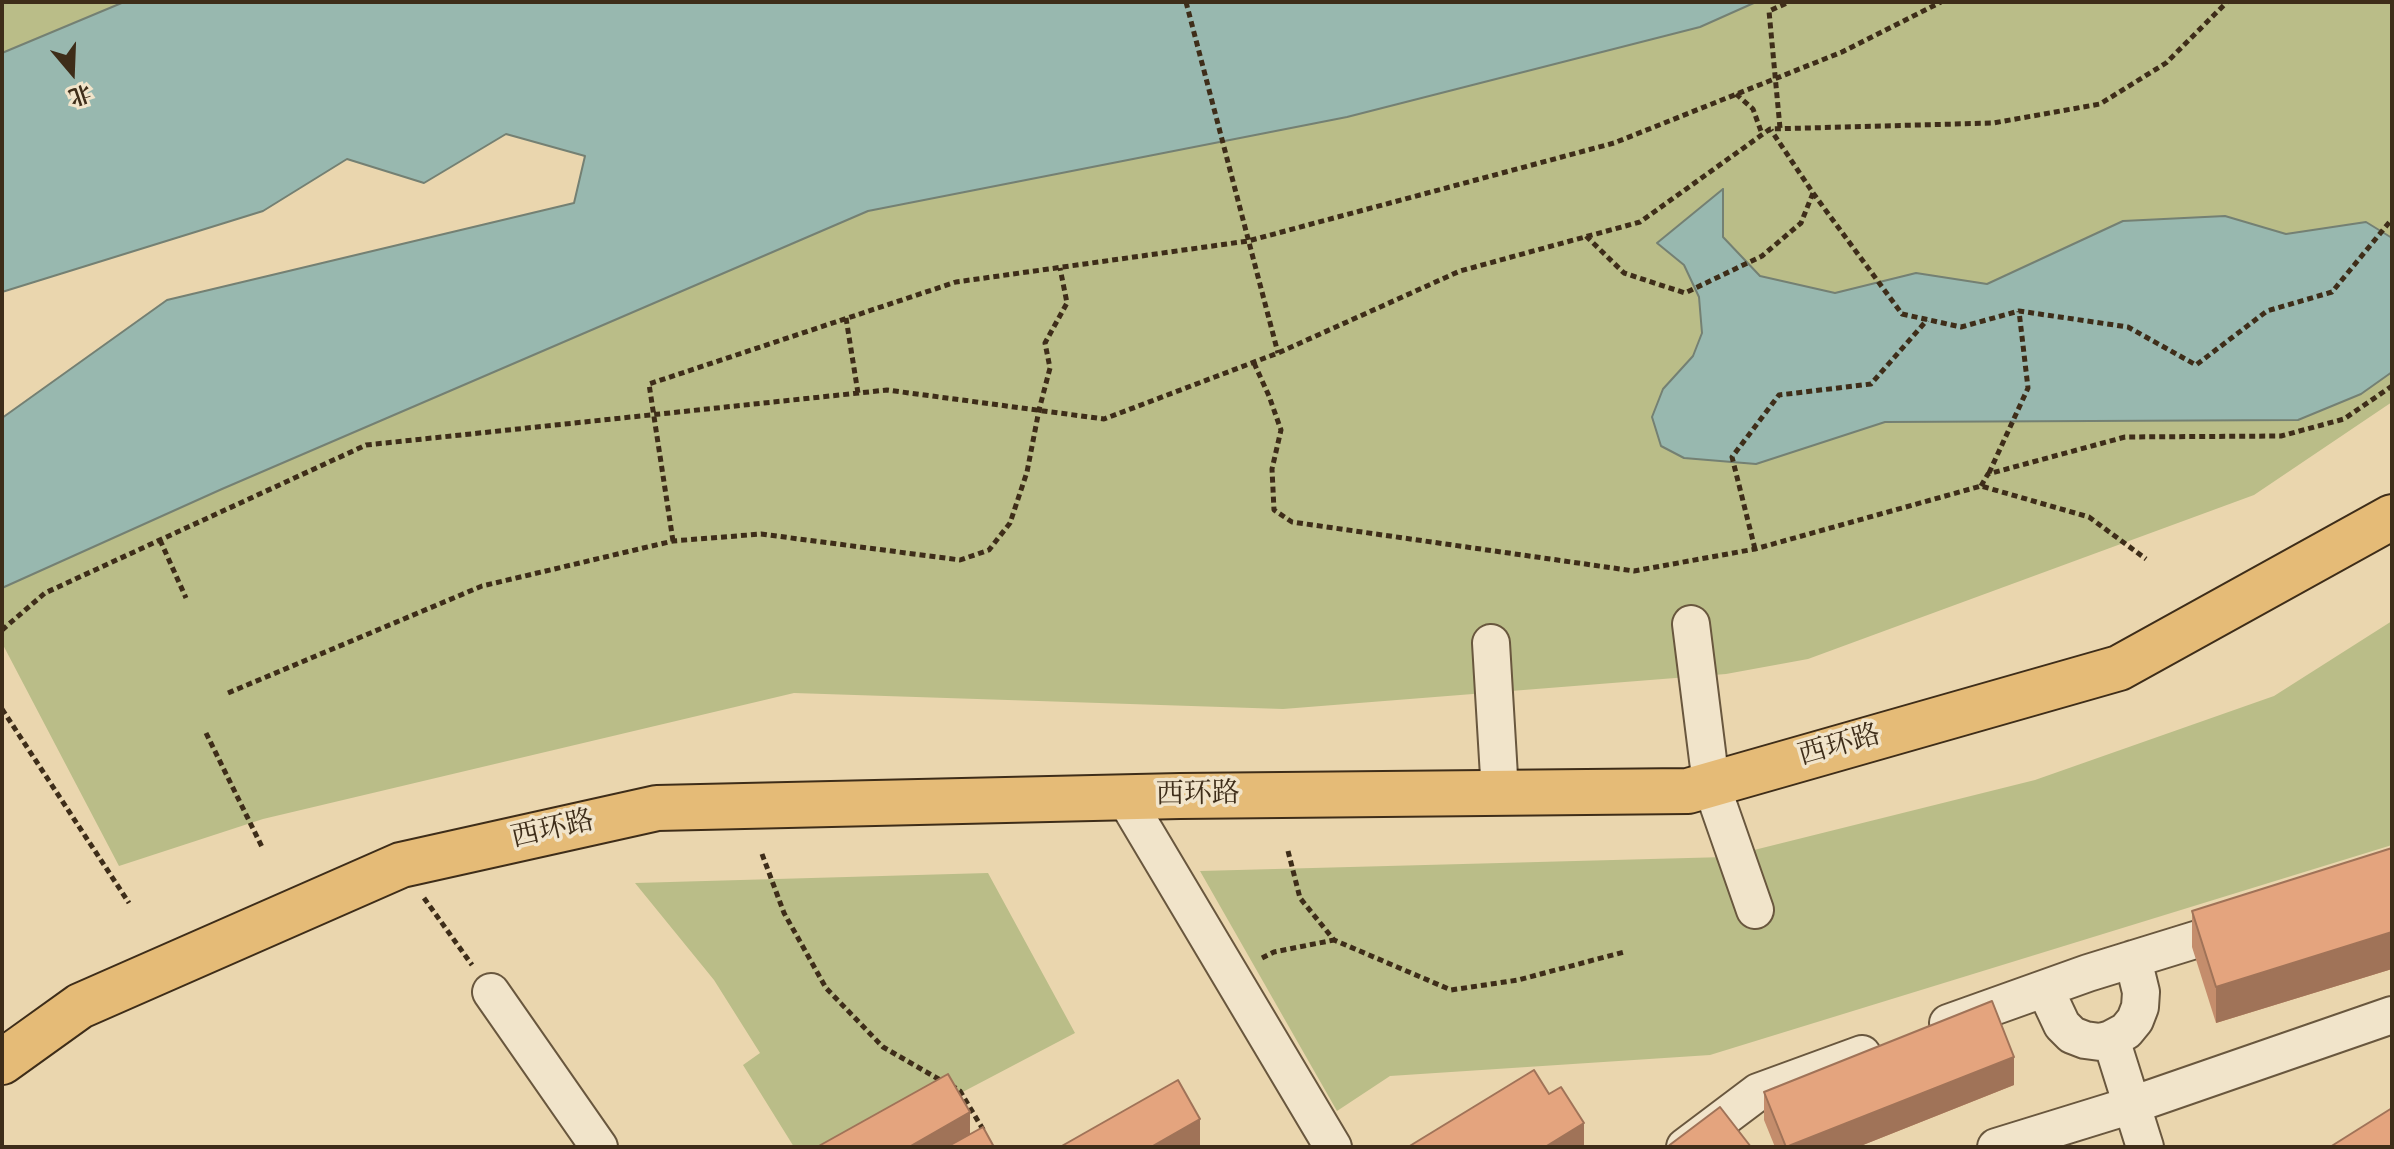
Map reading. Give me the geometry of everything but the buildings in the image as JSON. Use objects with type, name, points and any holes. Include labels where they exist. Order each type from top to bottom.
[{"type":"main road","name":"西环路","points":[[2,1062],[80,1006],[401,865],[657,808],[1688,791],[2119,668],[2392,517]]},
{"type":"street","points":[[1691,624],[1711,784],[1755,910]]},
{"type":"street","points":[[1491,643],[1500,793]]},
{"type":"street","points":[[1125,798],[1333,1147]]},
{"type":"street","points":[[1685,1147],[1758,1092],[2045,989],[2270,917]]},
{"type":"street","points":[[2045,989],[2062,1025],[2072,1035],[2085,1040],[2111,1039],[2126,1031],[2140,1007],[2141,992],[2133,959]]},
{"type":"street","points":[[491,992],[599,1147]]},
{"type":"street","points":[[1996,1147],[2132,1105],[2392,1015]]},
{"type":"street","points":[[2111,1039],[2145,1147]]},
{"type":"path","points":[[1186,2],[1278,353]]},
{"type":"path","points":[[1780,128],[1769,11],[1789,2]]},
{"type":"path","points":[[673,541],[649,384],[956,282],[1248,241],[1614,143],[1842,52],[1941,2]]},
{"type":"path","points":[[2,630],[45,593],[366,445],[887,390],[1104,419],[1254,363],[1460,271],[1640,222],[1770,129],[1993,123],[2100,104],[2166,63],[2227,2]]},
{"type":"path","points":[[1736,94],[1753,109],[1762,134]]},
{"type":"path","points":[[1770,129],[1902,314],[1961,327],[2019,311],[2128,327],[2196,365],[2267,311],[2332,292],[2392,219]]},
{"type":"path","points":[[1586,236],[1624,273],[1685,293],[1762,256],[1801,223],[1813,193]]},
{"type":"path","points":[[228,693],[482,586],[673,541],[761,534],[960,560],[989,550],[1010,523],[1027,472],[1050,368],[1045,343],[1067,303],[1060,268]]},
{"type":"path","points":[[1981,486],[2028,388],[2019,311]]},
{"type":"path","points":[[846,318],[858,393]]},
{"type":"path","points":[[1755,549],[1732,457],[1779,395],[1871,384],[1928,319]]},
{"type":"path","points":[[1254,363],[1281,430],[1272,469],[1274,510],[1292,522],[1634,571],[1755,549],[1981,486],[2089,517],[2146,559]]},
{"type":"path","points":[[1988,474],[2125,437],[2281,436],[2344,419],[2392,386]]},
{"type":"path","points":[[160,540],[186,598]]},
{"type":"path","points":[[2,709],[129,903]]},
{"type":"path","points":[[206,733],[263,849]]},
{"type":"path","points":[[1288,851],[1300,898],[1334,940],[1451,990],[1518,980],[1624,952]]},
{"type":"path","points":[[762,854],[784,913],[826,988],[883,1047],[960,1091],[987,1136]]},
{"type":"path","points":[[401,865],[491,992]]},
{"type":"path","points":[[1229,973],[1274,952],[1334,940]]},
{"type":"green space","points":[[2,2],[124,2],[2,53]]},
{"type":"green space","points":[[1756,2],[2392,2],[2392,402],[2254,495],[1808,659],[1726,674],[1283,709],[794,693],[263,819],[119,866],[2,643],[2,588],[222,489],[868,211],[1347,117],[1700,27]]},
{"type":"green space","points":[[2392,621],[2392,845],[1710,1055],[1390,1076],[1337,1111],[1200,871],[1726,857],[2035,780],[2274,696]]},
{"type":"green space","points":[[988,873],[1075,1033],[858,1147],[794,1147],[743,1065],[760,1053],[714,980],[635,883]]},
{"type":"water","points":[[124,2],[1756,2],[1700,27],[1347,117],[868,211],[222,489],[2,588],[2,418],[167,300],[574,203],[585,156],[506,134],[424,183],[347,159],[263,211],[2,292],[2,53]]},
{"type":"water","points":[[1723,189],[1723,237],[1760,276],[1835,293],[1916,273],[1987,284],[2123,221],[2225,216],[2286,234],[2366,222],[2392,238],[2392,372],[2361,394],[2298,420],[1885,422],[1756,464],[1684,458],[1661,446],[1652,417],[1663,389],[1693,356],[1702,333],[1699,297],[1684,265],[1657,243]]}]
